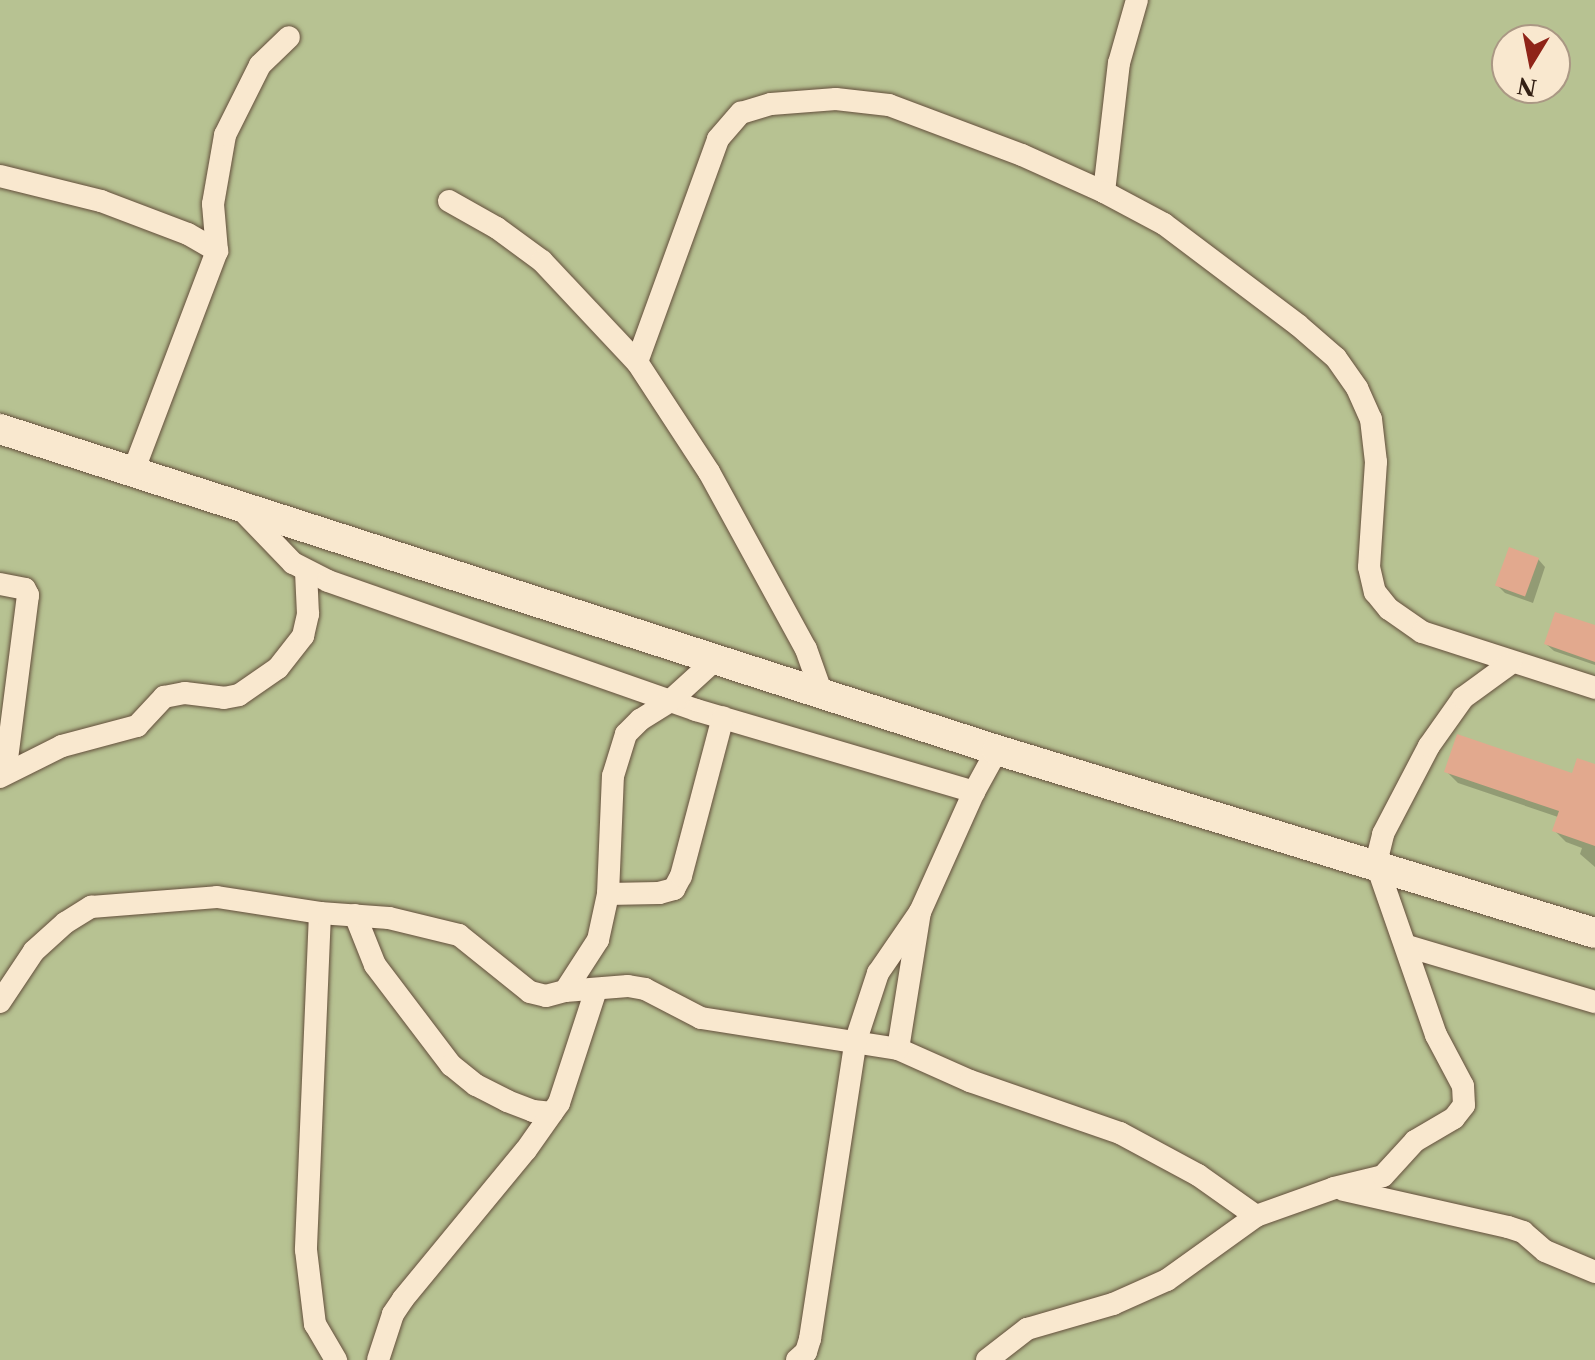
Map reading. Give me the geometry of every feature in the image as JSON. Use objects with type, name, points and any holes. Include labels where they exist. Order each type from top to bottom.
[{"type":"street","points":[[1104,192],[1119,63],[1129,17],[1137,0]]},
{"type":"street","points":[[133,472],[217,251],[213,204],[225,135],[260,65],[289,37]]},
{"type":"street","points":[[637,362],[718,139],[741,113],[771,104],[836,99],[889,105],[1022,155],[1104,192],[1164,224],[1216,260],[1336,358],[1357,388],[1371,419],[1376,462],[1369,567],[1375,592],[1396,616],[1422,632],[1595,688]]},
{"type":"street","points":[[0,176],[101,201],[188,234],[217,251]]},
{"type":"street","points":[[449,201],[497,228],[542,261],[637,362],[709,472],[806,649],[822,694]]},
{"type":"street","points":[[0,429],[997,750],[1376,863],[1595,933]]},
{"type":"street","points":[[236,503],[293,563],[306,571],[670,701],[974,792]]},
{"type":"street","points":[[2,776],[62,746],[137,726],[164,697],[173,694],[224,698],[239,695],[278,668],[303,636],[308,614],[306,571]]},
{"type":"street","points":[[0,584],[25,589],[28,595],[2,776]]},
{"type":"street","points":[[565,991],[598,940],[608,894],[617,754],[626,734],[640,720],[670,701],[715,660]]},
{"type":"street","points":[[987,1360],[1027,1329],[1113,1304],[1167,1280],[1256,1216],[1334,1188],[1383,1176],[1415,1141],[1454,1118],[1464,1105],[1463,1086],[1436,1035],[1376,863],[1383,834],[1429,746],[1463,698],[1511,663]]},
{"type":"street","points":[[608,894],[659,893],[674,889],[681,876],[723,717]]},
{"type":"street","points":[[797,1360],[806,1352],[810,1339],[856,1040],[878,973],[920,912],[974,792],[997,750]]},
{"type":"street","points":[[0,1002],[34,951],[65,923],[91,907],[217,897],[440,928],[459,935],[530,992],[546,996],[565,991],[628,986],[645,989],[701,1018],[898,1049],[970,1081],[1120,1133],[1198,1175],[1256,1216]]},
{"type":"street","points":[[898,1049],[920,912]]},
{"type":"street","points":[[320,913],[306,1250],[315,1324],[336,1360]]},
{"type":"street","points":[[355,915],[375,965],[451,1065],[476,1085],[507,1101],[533,1111],[552,1113]]},
{"type":"street","points":[[1407,946],[1595,1002]]},
{"type":"street","points":[[378,1360],[393,1314],[403,1299],[552,1113],[567,1086],[596,990]]},
{"type":"street","points":[[1334,1188],[1508,1227],[1523,1232],[1545,1251],[1595,1272]]},
{"type":"green space","points":[[0,0],[1595,0],[1595,1360],[0,1360]]},
{"type":"building","points":[[1509,547],[1539,558],[1525,596],[1495,586]]},
{"type":"building","points":[[1555,612],[1595,625],[1595,662],[1544,644]]},
{"type":"building","points":[[1457,734],[1572,773],[1577,758],[1595,764],[1595,846],[1552,831],[1559,811],[1444,772]]}]
